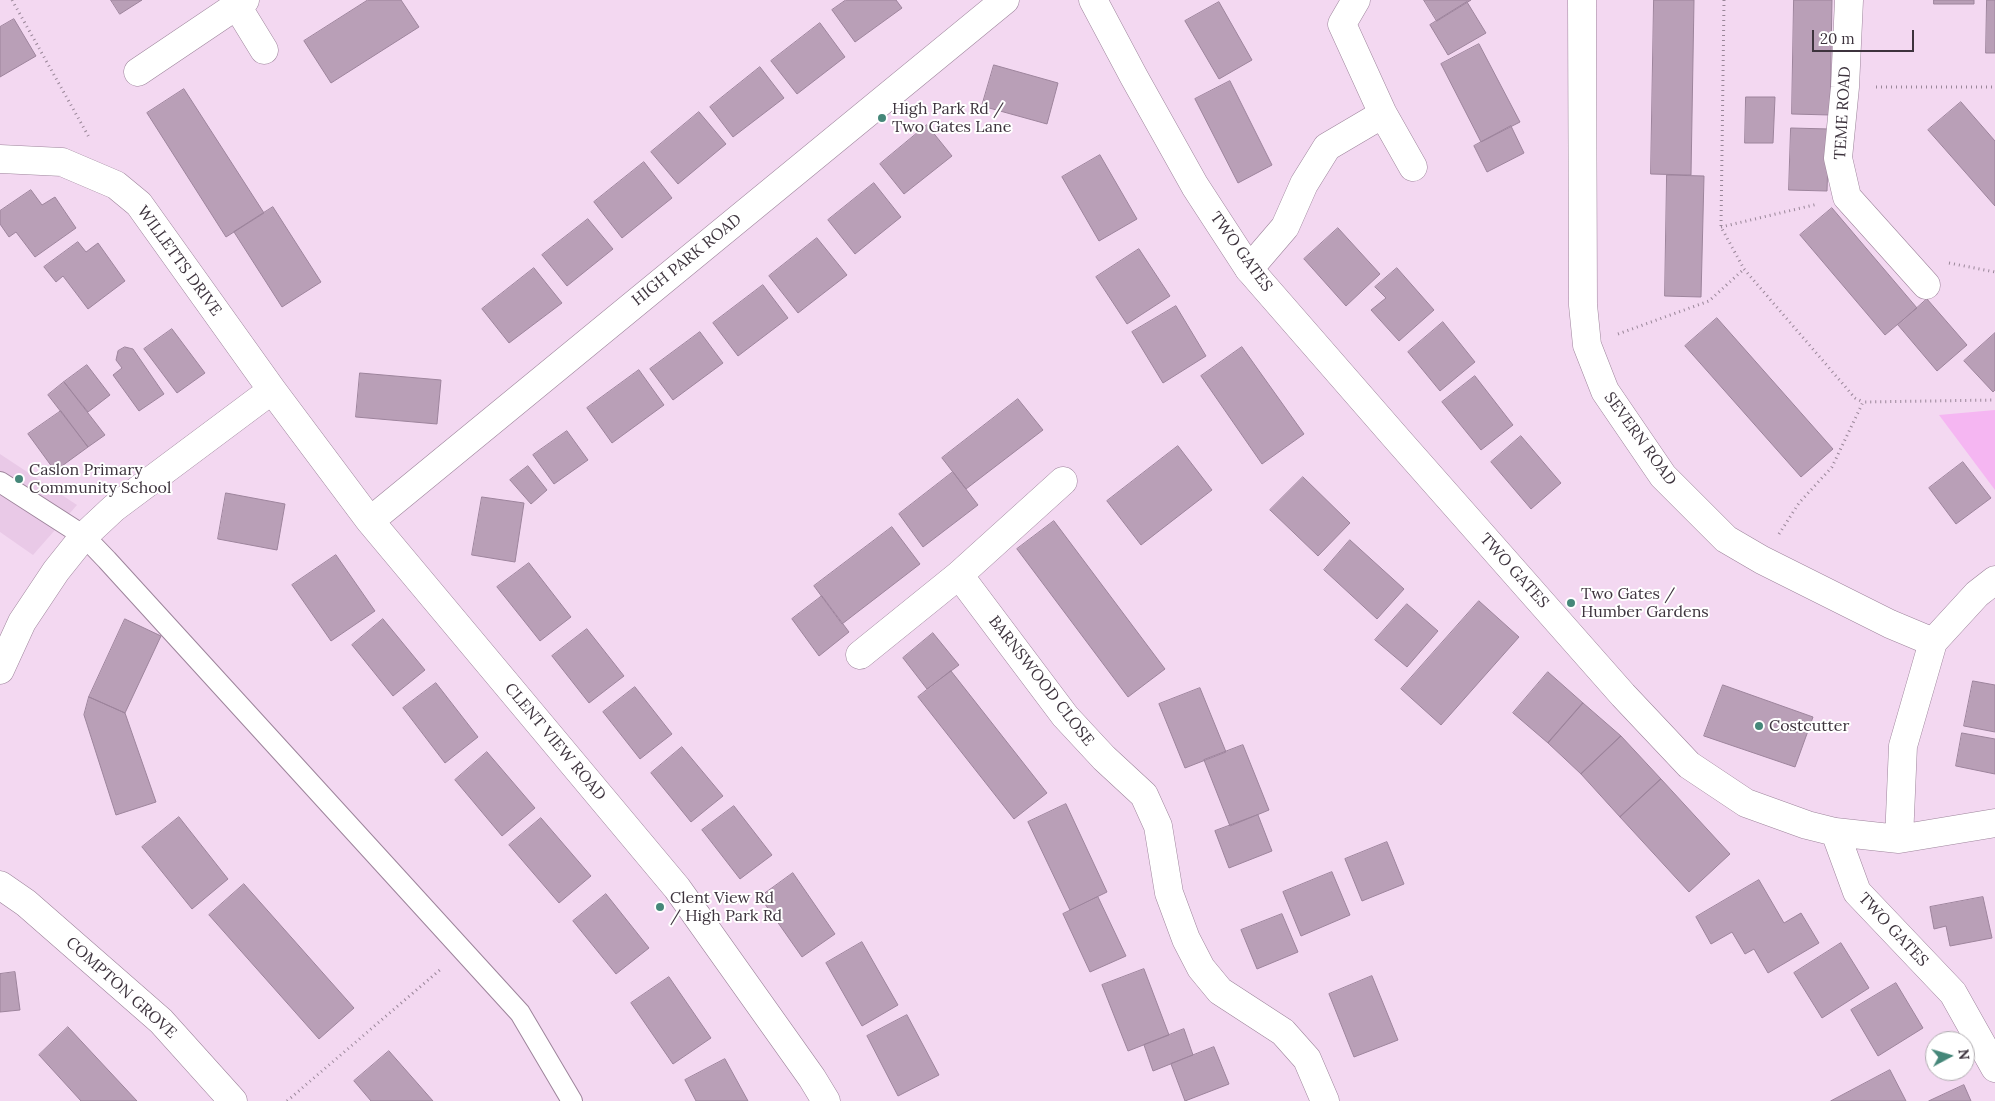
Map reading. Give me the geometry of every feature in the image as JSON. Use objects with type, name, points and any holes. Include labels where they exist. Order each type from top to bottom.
[{"type":"street","name":"HIGH PARK ROAD","points":[[370,521],[1005,0]]},
{"type":"street","name":"TWO GATES","points":[[1093,0],[1196,186],[1250,269],[1391,433],[1617,688],[1689,765],[1746,803],[1835,832],[1857,892],[1953,993],[1995,1068]]},
{"type":"street","points":[[1356,0],[1342,24],[1383,114],[1412,167]]},
{"type":"street","name":"SEVERN ROAD","points":[[1582,0],[1583,304],[1587,345],[1605,391],[1663,476],[1726,539],[1762,560],[1881,620],[1933,642]]},
{"type":"street","name":"TEME ROAD","points":[[1849,0],[1845,87],[1838,158],[1847,197],[1926,285]]},
{"type":"street","points":[[138,72],[241,3],[264,50]]},
{"type":"street","points":[[1250,269],[1285,227],[1304,184],[1327,146],[1383,114]]},
{"type":"street","name":"WILLETTS DRIVE","points":[[0,159],[62,162],[116,185],[132,198],[139,204],[272,390]]},
{"type":"street","name":"CLENT VIEW ROAD","points":[[272,390],[370,521],[677,888],[812,1078],[826,1101]]},
{"type":"street","points":[[0,670],[22,622],[56,571],[84,536],[114,508],[272,390]]},
{"type":"street","points":[[860,655],[959,575],[1062,482]]},
{"type":"street","name":"BARNSWOOD CLOSE","points":[[959,575],[1065,716],[1104,758],[1144,795],[1158,826],[1169,893],[1186,939],[1201,968],[1220,991],[1283,1032],[1307,1059],[1325,1101]]},
{"type":"street","points":[[1899,839],[1903,746],[1933,642],[1977,594],[1995,580]]},
{"type":"street","points":[[1835,832],[1899,839],[1995,823]]},
{"type":"street","name":"COMPTON GROVE","points":[[0,885],[26,903],[161,1021],[232,1101]]},
{"type":"lane","points":[[0,482],[84,536],[520,1013],[572,1101]]},
{"type":"path","points":[[12,0],[93,144]]},
{"type":"path","points":[[1724,0],[1721,227],[1744,269],[1855,398],[1863,402],[1995,400]]},
{"type":"path","points":[[1845,87],[1995,87]]},
{"type":"path","points":[[1721,227],[1847,197]]},
{"type":"path","points":[[1587,345],[1709,301],[1744,269]]},
{"type":"path","points":[[1799,503],[1832,467],[1863,402]]},
{"type":"path","points":[[287,1101],[463,950]]},
{"type":"shaded area","points":[[1995,410],[1995,490],[1939,415]]},
{"type":"shaded area","name":"Caslon Primary Community School","points":[[0,454],[77,505],[33,555],[0,532]]},
{"type":"building","points":[[111,0],[142,0],[120,14]]},
{"type":"building","points":[[368,0],[401,0],[419,27],[331,83],[304,41]]},
{"type":"building","points":[[846,0],[896,0],[902,8],[855,42],[832,10]]},
{"type":"building","points":[[1424,0],[1471,0],[1437,21]]},
{"type":"building","points":[[1654,0],[1694,0],[1691,175],[1651,174]]},
{"type":"building","points":[[1794,0],[1832,0],[1830,115],[1792,114]]},
{"type":"building","points":[[1934,0],[1974,0],[1974,4],[1934,4]]},
{"type":"building","points":[[1987,0],[1995,0],[1995,53],[1986,53]]},
{"type":"building","points":[[1219,2],[1252,60],[1219,79],[1185,21]]},
{"type":"building","points":[[1467,2],[1486,33],[1448,55],[1430,25]]},
{"type":"building","points":[[14,19],[36,56],[0,77],[0,27]]},
{"type":"building","points":[[820,23],[845,57],[797,94],[771,61]]},
{"type":"building","points":[[1479,44],[1520,122],[1481,142],[1441,64]]},
{"type":"building","points":[[994,65],[1058,83],[1047,124],[982,106]]},
{"type":"building","points":[[760,67],[784,98],[733,137],[710,107]]},
{"type":"building","points":[[1230,81],[1272,165],[1238,183],[1195,99]]},
{"type":"building","points":[[184,89],[264,213],[226,237],[147,113]]},
{"type":"building","points":[[1746,97],[1775,97],[1773,143],[1745,143]]},
{"type":"building","points":[[1961,102],[1995,141],[1995,206],[1928,130]]},
{"type":"building","points":[[699,112],[726,144],[678,184],[651,152]]},
{"type":"building","points":[[927,125],[952,156],[904,194],[880,164]]},
{"type":"building","points":[[1511,126],[1524,153],[1487,172],[1474,146]]},
{"type":"building","points":[[1791,128],[1829,129],[1827,191],[1789,190]]},
{"type":"building","points":[[1100,155],[1137,219],[1099,241],[1062,177]]},
{"type":"building","points":[[644,162],[672,198],[622,238],[594,202]]},
{"type":"building","points":[[1667,175],[1704,176],[1701,297],[1665,296]]},
{"type":"building","points":[[874,183],[901,217],[855,254],[828,220]]},
{"type":"building","points":[[31,190],[42,205],[55,197],[76,228],[35,257],[16,232],[9,237],[0,224],[0,211]]},
{"type":"building","points":[[273,207],[321,282],[282,307],[234,232]]},
{"type":"building","points":[[1832,208],[1917,308],[1885,335],[1800,235]]},
{"type":"building","points":[[588,219],[613,249],[567,286],[542,255]]},
{"type":"building","points":[[1338,228],[1380,274],[1346,306],[1304,259]]},
{"type":"building","points":[[817,238],[847,275],[798,313],[769,276]]},
{"type":"building","points":[[78,242],[86,252],[98,243],[125,281],[88,309],[63,276],[56,282],[44,267]]},
{"type":"building","points":[[1139,249],[1170,296],[1127,324],[1096,277]]},
{"type":"building","points":[[534,268],[562,303],[509,343],[482,309]]},
{"type":"building","points":[[1397,268],[1434,310],[1399,341],[1371,310],[1386,298],[1375,287]]},
{"type":"building","points":[[763,285],[788,318],[738,356],[713,323]]},
{"type":"building","points":[[1927,299],[1967,345],[1937,371],[1898,325]]},
{"type":"building","points":[[1176,306],[1206,356],[1163,383],[1132,332]]},
{"type":"building","points":[[1717,318],[1833,449],[1801,477],[1685,346]]},
{"type":"building","points":[[1443,322],[1475,362],[1440,391],[1408,352]]},
{"type":"building","points":[[172,329],[205,373],[177,393],[144,349]]},
{"type":"building","points":[[700,332],[723,363],[673,400],[650,369]]},
{"type":"building","points":[[1995,333],[1995,390],[1993,392],[1964,361]]},
{"type":"building","points":[[125,347],[133,349],[164,394],[139,411],[113,375],[122,368],[116,360],[118,351]]},
{"type":"building","points":[[1242,347],[1304,434],[1262,464],[1201,376]]},
{"type":"building","points":[[87,365],[110,395],[88,412],[64,382]]},
{"type":"building","points":[[639,370],[664,405],[612,443],[587,408]]},
{"type":"building","points":[[360,373],[441,380],[437,424],[356,417]]},
{"type":"building","points":[[1475,376],[1513,425],[1481,450],[1442,402]]},
{"type":"building","points":[[64,382],[105,435],[88,447],[48,395]]},
{"type":"building","points":[[1018,399],[1043,430],[966,489],[942,458]]},
{"type":"building","points":[[61,411],[88,447],[55,471],[28,434]]},
{"type":"building","points":[[567,431],[588,460],[554,484],[533,455]]},
{"type":"building","points":[[1521,436],[1561,483],[1531,509],[1491,462]]},
{"type":"building","points":[[1178,446],[1212,490],[1141,545],[1107,501]]},
{"type":"building","points":[[1963,462],[1991,498],[1956,524],[1929,488]]},
{"type":"building","points":[[528,466],[547,490],[531,504],[510,480]]},
{"type":"building","points":[[953,472],[978,505],[923,547],[899,514]]},
{"type":"building","points":[[1303,477],[1350,523],[1318,556],[1270,510]]},
{"type":"building","points":[[226,493],[285,504],[277,550],[218,539]]},
{"type":"building","points":[[482,497],[524,503],[515,562],[472,555]]},
{"type":"building","points":[[1054,521],[1165,669],[1128,697],[1017,549]]},
{"type":"building","points":[[892,527],[920,564],[842,624],[814,586]]},
{"type":"building","points":[[1350,540],[1404,589],[1377,619],[1324,570]]},
{"type":"building","points":[[336,555],[375,611],[331,641],[292,585]]},
{"type":"building","points":[[529,563],[571,617],[540,641],[497,587]]},
{"type":"building","points":[[822,596],[849,632],[819,656],[792,619]]},
{"type":"building","points":[[1479,601],[1519,637],[1441,725],[1401,689]]},
{"type":"building","points":[[1407,604],[1438,631],[1407,667],[1375,640]]},
{"type":"building","points":[[125,619],[161,636],[125,713],[89,697]]},
{"type":"building","points":[[383,619],[425,670],[393,696],[352,645]]},
{"type":"building","points":[[587,629],[624,676],[589,703],[552,656]]},
{"type":"building","points":[[933,633],[959,665],[927,689],[903,658]]},
{"type":"building","points":[[951,671],[1047,793],[1014,819],[918,697]]},
{"type":"building","points":[[1548,672],[1583,703],[1548,743],[1513,713]]},
{"type":"building","points":[[1973,681],[1995,685],[1995,732],[1964,726]]},
{"type":"building","points":[[436,683],[478,737],[445,763],[403,708]]},
{"type":"building","name":"Costcutter","points":[[1723,685],[1813,717],[1795,767],[1704,736]]},
{"type":"building","points":[[635,687],[672,734],[640,759],[603,712]]},
{"type":"building","points":[[1200,688],[1226,752],[1185,768],[1159,704]]},
{"type":"building","points":[[89,697],[125,713],[156,802],[116,815],[84,715]]},
{"type":"building","points":[[1583,703],[1621,736],[1581,774],[1548,743]]},
{"type":"building","points":[[1962,733],[1995,739],[1995,774],[1956,766]]},
{"type":"building","points":[[1621,736],[1661,779],[1620,817],[1581,774]]},
{"type":"building","points":[[1243,745],[1269,810],[1230,826],[1204,760]]},
{"type":"building","points":[[682,747],[723,796],[691,822],[651,773]]},
{"type":"building","points":[[487,752],[535,808],[502,836],[455,780]]},
{"type":"building","points":[[1661,779],[1730,854],[1689,892],[1620,817]]},
{"type":"building","points":[[1066,804],[1107,892],[1070,910],[1028,822]]},
{"type":"building","points":[[734,806],[772,855],[740,879],[702,830]]},
{"type":"building","points":[[1258,815],[1272,851],[1229,868],[1215,831]]},
{"type":"building","points":[[179,817],[228,879],[192,909],[142,847]]},
{"type":"building","points":[[541,818],[591,876],[559,903],[509,845]]},
{"type":"building","points":[[1387,842],[1404,884],[1362,901],[1345,859]]},
{"type":"building","points":[[1332,872],[1350,915],[1301,936],[1283,892]]},
{"type":"building","points":[[793,873],[835,934],[802,957],[760,897]]},
{"type":"building","points":[[1759,880],[1784,923],[1801,913],[1819,943],[1768,973],[1754,949],[1745,954],[1732,932],[1711,944],[1696,917]]},
{"type":"building","points":[[244,884],[354,1008],[319,1039],[209,915]]},
{"type":"building","points":[[606,894],[649,948],[616,974],[573,921]]},
{"type":"building","points":[[1098,897],[1126,956],[1090,972],[1063,914]]},
{"type":"building","points":[[1983,897],[1992,938],[1950,946],[1946,926],[1934,929],[1930,907]]},
{"type":"building","points":[[1282,914],[1298,952],[1257,969],[1241,930]]},
{"type":"building","points":[[862,942],[898,1005],[862,1026],[826,963]]},
{"type":"building","points":[[1841,943],[1869,988],[1822,1018],[1794,973]]},
{"type":"building","points":[[1144,969],[1169,1035],[1128,1051],[1102,985]]},
{"type":"building","points":[[15,972],[20,1010],[0,1012],[0,974]]},
{"type":"building","points":[[1372,976],[1398,1040],[1354,1057],[1329,994]]},
{"type":"building","points":[[669,977],[711,1038],[673,1064],[631,1003]]},
{"type":"building","points":[[1896,983],[1923,1028],[1878,1056],[1851,1010]]},
{"type":"building","points":[[907,1015],[939,1075],[898,1096],[867,1036]]},
{"type":"building","points":[[68,1027],[137,1101],[81,1101],[39,1055]]},
{"type":"building","points":[[1184,1029],[1193,1055],[1153,1071],[1144,1045]]},
{"type":"building","points":[[1214,1047],[1229,1084],[1185,1101],[1171,1064]]},
{"type":"building","points":[[389,1051],[433,1101],[371,1101],[354,1081]]},
{"type":"building","points":[[725,1059],[748,1101],[696,1101],[685,1080]]},
{"type":"building","points":[[1890,1070],[1906,1101],[1831,1101]]},
{"type":"building","points":[[1964,1085],[1971,1101],[1929,1101]]},
{"type":"place","name":"High Park Rd / Two Gates Lane","points":[[882,118]]},
{"type":"place","name":"Caslon Primary Community School","points":[[19,479]]},
{"type":"place","name":"Two Gates / Humber Gardens","points":[[1571,603]]},
{"type":"place","name":"Costcutter","points":[[1759,726]]},
{"type":"place","name":"Clent View Rd / High Park Rd","points":[[660,907]]}]
